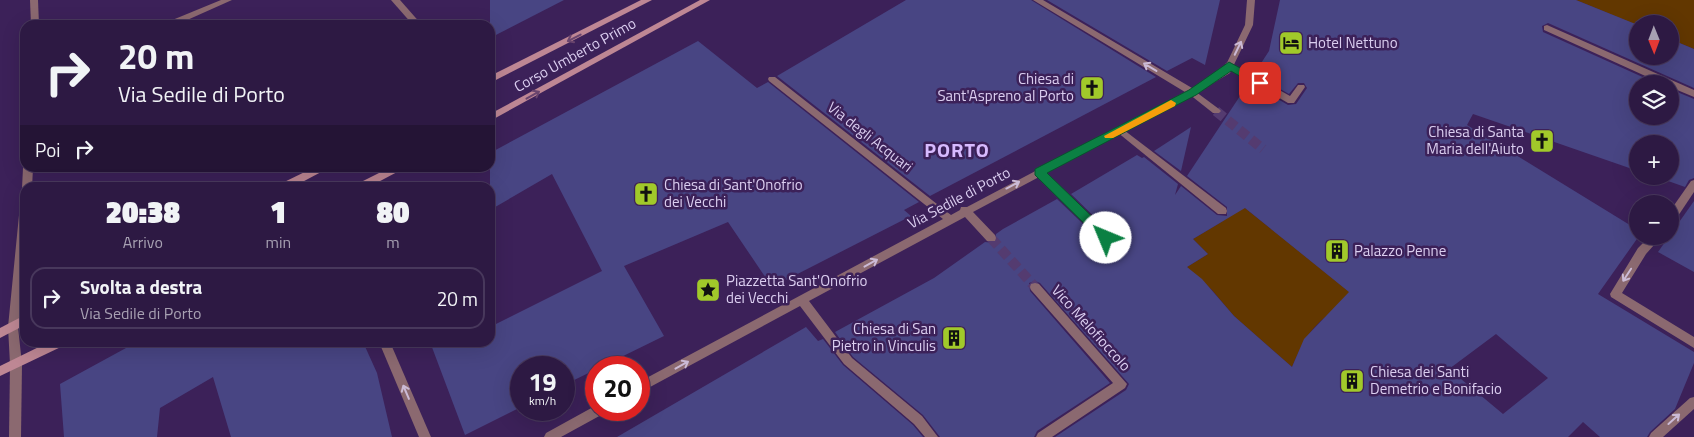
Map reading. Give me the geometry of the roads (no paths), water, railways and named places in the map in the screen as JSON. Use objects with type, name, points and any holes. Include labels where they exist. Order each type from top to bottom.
[{"type":"main road","name":"Corso Umberto Primo","points":[[495,77],[648,0]]},
{"type":"main road","name":"Corso Umberto Primo","points":[[495,115],[706,0]]},
{"type":"main road","points":[[293,182],[312,172]]},
{"type":"main road","points":[[369,182],[388,172]]},
{"type":"main road","points":[[0,333],[20,323]]},
{"type":"main road","points":[[0,371],[51,347]]},
{"type":"street","points":[[34,0],[35,20]]},
{"type":"street","points":[[180,20],[228,0]]},
{"type":"street","points":[[395,0],[413,20]]},
{"type":"street","points":[[1037,0],[1192,92],[1216,111]]},
{"type":"street","name":"Via Sedile di Porto","points":[[650,382],[803,301],[965,210],[1192,92],[1227,71],[1249,25],[1251,0]]},
{"type":"street","points":[[1547,28],[1694,94]]},
{"type":"street","points":[[1229,65],[1291,101],[1301,87]]},
{"type":"street","name":"Via degli Acquari","points":[[772,79],[949,219]]},
{"type":"street","points":[[1120,130],[1222,211]]},
{"type":"street","points":[[1039,172],[1106,238]]},
{"type":"street","points":[[1679,206],[1694,184]]},
{"type":"street","points":[[965,210],[991,238]]},
{"type":"street","points":[[1648,245],[1642,251],[1615,294],[1694,344]]},
{"type":"street","points":[[15,437],[16,364],[13,327],[20,259]]},
{"type":"street","name":"Vico Melofioccolo","points":[[1035,287],[1121,384],[1042,437]]},
{"type":"street","points":[[803,301],[848,361],[918,420],[932,437]]},
{"type":"street","points":[[386,347],[425,437]]},
{"type":"street","points":[[1655,437],[1694,402]]},
{"type":"street","points":[[550,437],[585,418]]},
{"type":"tunnel","points":[[1216,111],[1263,149]]},
{"type":"tunnel","points":[[991,238],[1035,287]]},
{"type":"place","name":"Hotel Nettuno","points":[[1291,43]]},
{"type":"place","name":"Chiesa di Sant'Aspreno al Porto","points":[[1092,88]]},
{"type":"place","name":"Chiesa di Santa Maria dell'Aiuto","points":[[1542,141]]},
{"type":"place","name":"Chiesa di Sant'Onofrio dei Vecchi","points":[[646,194]]},
{"type":"place","name":"Palazzo Penne","points":[[1337,251]]},
{"type":"place","name":"Piazzetta Sant'Onofrio dei Vecchi","points":[[708,290]]},
{"type":"place","name":"Chiesa di San Pietro in Vinculis","points":[[954,338]]},
{"type":"place","name":"Chiesa dei Santi Demetrio e Bonifacio","points":[[1352,381]]},
{"type":"district","name":"PORTO","points":[[957,150]]}]
